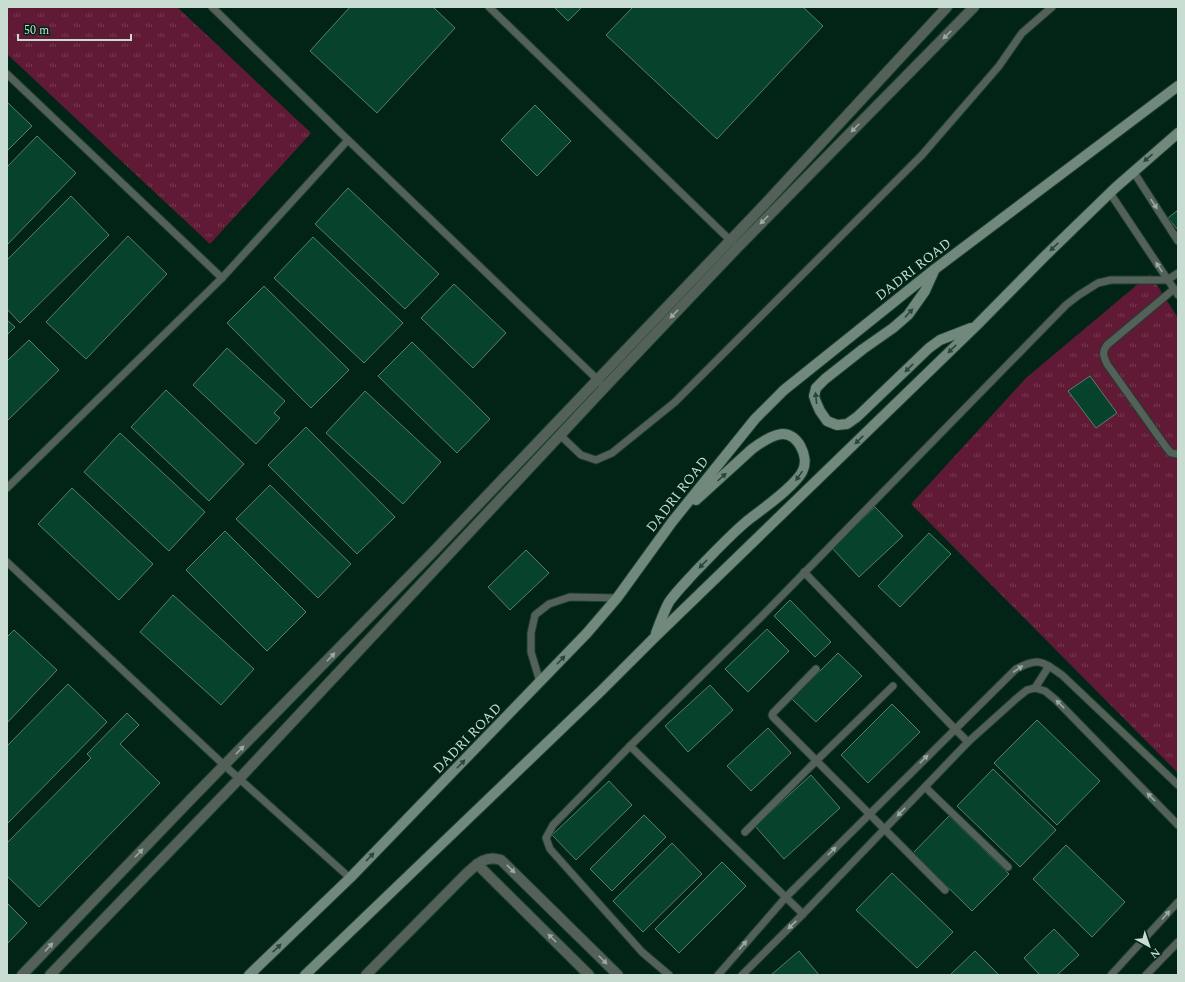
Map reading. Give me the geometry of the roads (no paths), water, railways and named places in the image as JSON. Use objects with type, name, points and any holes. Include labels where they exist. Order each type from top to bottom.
[{"type":"main road","name":"DADRI ROAD","points":[[249,975],[350,878],[587,633],[617,598],[672,522],[755,419],[784,390],[935,268],[1178,86]]},
{"type":"main road","points":[[305,975],[602,691],[654,638],[976,326],[1110,193],[1133,171],[1178,133]]},
{"type":"main road","points":[[935,268],[925,292],[908,315],[893,328],[863,348],[816,388],[814,396],[820,411],[827,421],[837,425],[847,424],[857,417],[929,348],[940,340],[976,326]]},
{"type":"main road","points":[[654,638],[669,602],[688,580],[721,545],[795,482],[803,471],[805,460],[803,450],[796,441],[789,436],[782,434],[762,442],[752,449],[672,522]]},
{"type":"street","points":[[22,975],[439,545],[730,240],[947,7]]},
{"type":"street","points":[[50,975],[238,778],[604,387],[737,248],[974,7]]},
{"type":"street","points":[[366,975],[477,864],[486,859],[494,858],[501,860],[618,975]]},
{"type":"street","points":[[477,864],[589,975]]},
{"type":"lane","points":[[212,7],[604,387]]},
{"type":"lane","points":[[489,7],[737,248]]},
{"type":"lane","points":[[560,435],[581,455],[596,460],[612,454],[675,402],[922,155],[999,66],[1022,32],[1052,7]]},
{"type":"lane","points":[[7,74],[222,278]]},
{"type":"lane","points":[[7,488],[222,278],[348,140]]},
{"type":"lane","points":[[1133,171],[1178,241]]},
{"type":"lane","points":[[1110,193],[1176,292],[1107,345],[1103,350],[1104,357],[1107,364],[1166,447],[1171,453],[1178,454]]},
{"type":"lane","points":[[669,975],[642,952],[550,849],[546,838],[553,825],[630,746],[762,616],[1066,306],[1079,295],[1098,283],[1111,280],[1167,280],[1178,273]]},
{"type":"lane","points":[[7,562],[238,778],[350,878]]},
{"type":"lane","points":[[804,572],[968,742]]},
{"type":"lane","points":[[540,682],[531,652],[531,632],[535,615],[549,604],[570,597],[617,598]]},
{"type":"lane","points":[[718,975],[786,897],[1016,669],[1028,662],[1040,662],[1062,675],[1178,785]]},
{"type":"lane","points":[[1035,688],[1049,666]]},
{"type":"lane","points":[[816,669],[773,713],[772,715],[774,719],[945,890]]},
{"type":"lane","points":[[745,832],[893,686]]},
{"type":"lane","points":[[742,975],[803,914],[968,742],[1027,690],[1035,688],[1045,691],[1056,700],[1178,825]]},
{"type":"lane","points":[[630,746],[803,914]]},
{"type":"lane","points":[[925,787],[1008,868]]},
{"type":"lane","points":[[1111,975],[1178,902]]},
{"type":"lane","points":[[1146,975],[1178,942]]}]
